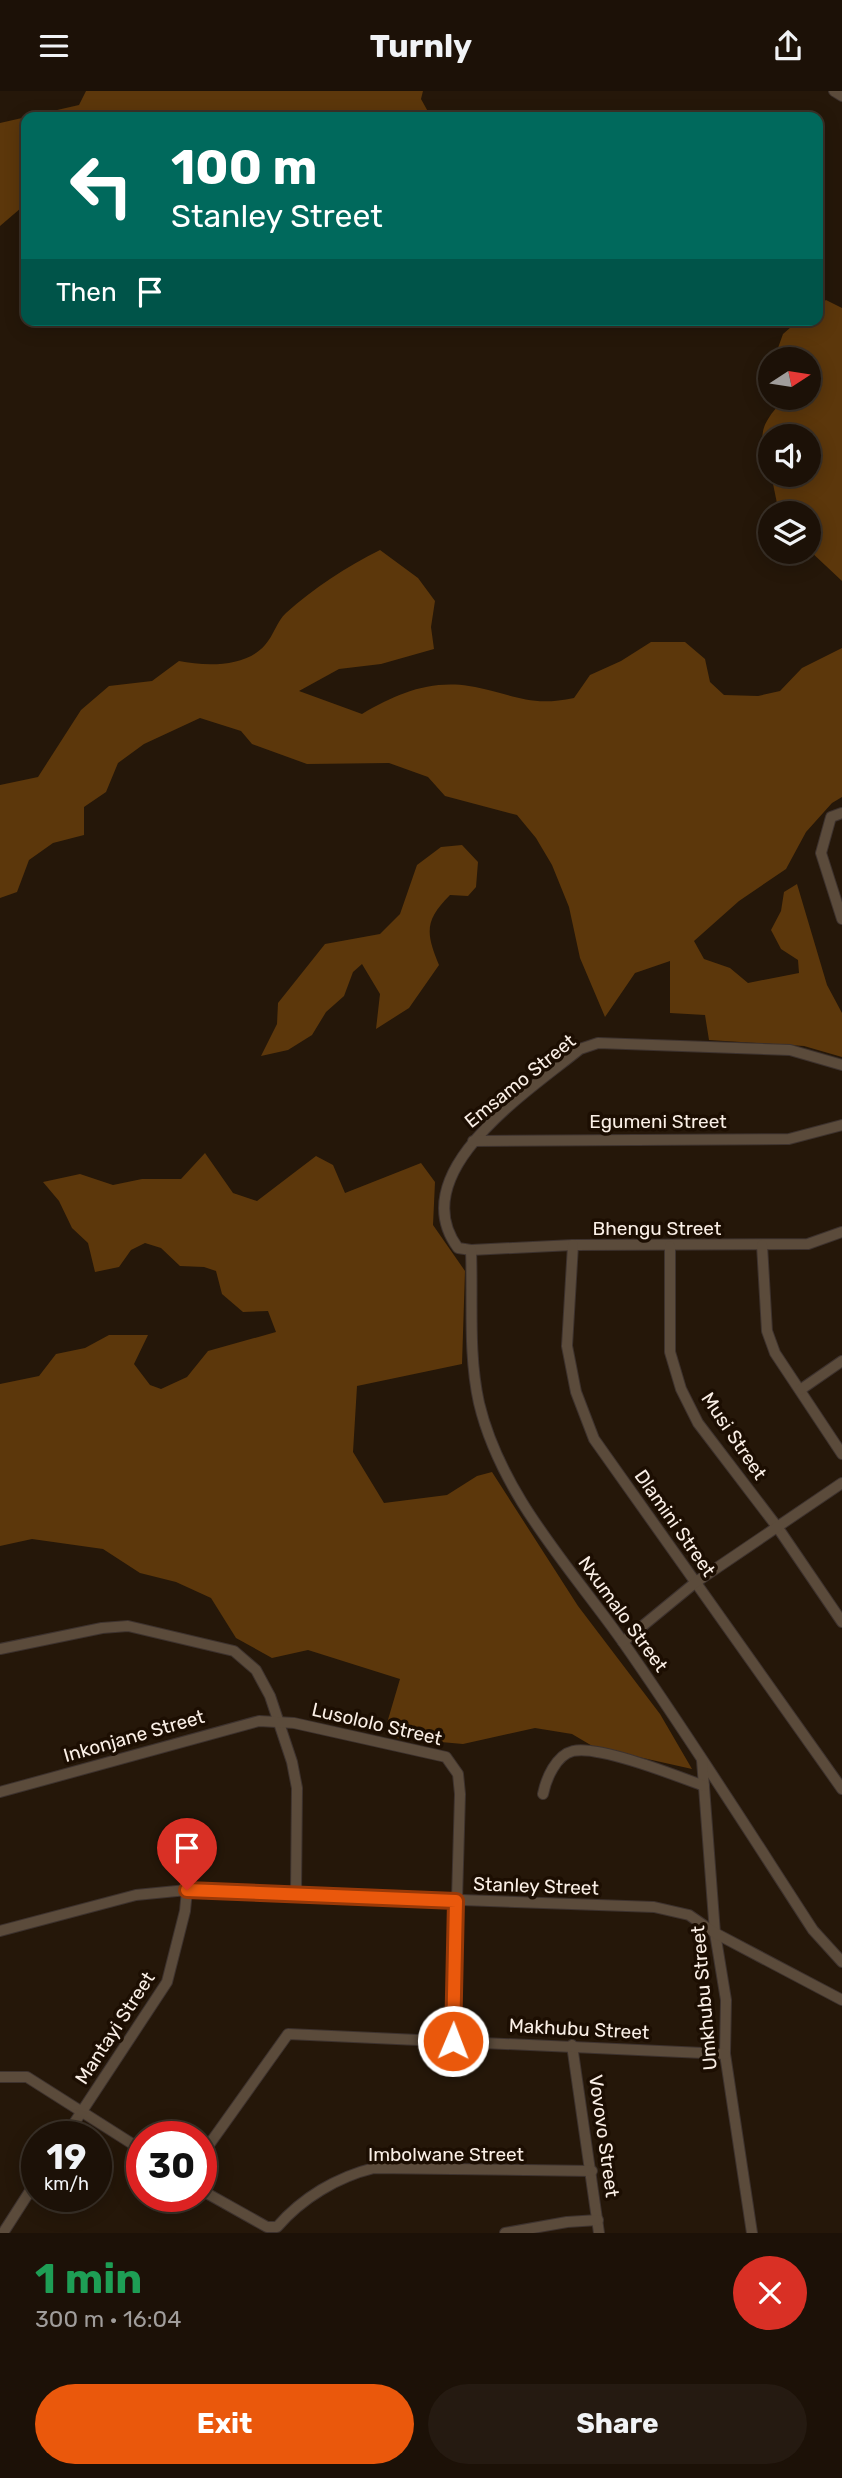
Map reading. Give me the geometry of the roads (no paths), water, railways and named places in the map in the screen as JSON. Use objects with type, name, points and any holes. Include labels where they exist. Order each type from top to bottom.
[{"type":"street","points":[[834,91],[842,96]]},
{"type":"street","points":[[842,813],[831,817],[821,853],[842,919]]},
{"type":"street","name":"Emsamo Street","points":[[471,1250],[458,1248],[450,1238],[446,1223],[447,1182],[456,1163],[473,1140],[580,1049],[598,1043],[790,1050],[842,1065]]},
{"type":"street","name":"Egumeni Street","points":[[473,1140],[789,1139],[842,1125]]},
{"type":"street","name":"Bhengu Street","points":[[471,1250],[573,1245],[808,1244],[842,1232]]},
{"type":"street","name":"Dlamini Street","points":[[573,1245],[567,1346],[576,1392],[594,1439],[842,1789]]},
{"type":"street","points":[[762,1245],[767,1331],[775,1353],[842,1454]]},
{"type":"street","name":"Musi Street","points":[[670,1246],[670,1352],[681,1389],[698,1423],[778,1528],[842,1622]]},
{"type":"street","name":"Nxumalo Street","points":[[471,1250],[472,1352],[480,1403],[494,1448],[522,1504],[623,1642],[813,1930],[842,1962]]},
{"type":"street","points":[[800,1390],[842,1361]]},
{"type":"street","points":[[623,1642],[696,1582],[842,1483]]},
{"type":"street","points":[[0,1650],[102,1627],[128,1626],[234,1651],[256,1670],[279,1722],[297,1788],[296,1894]]},
{"type":"street","name":"Inkonjane Street","points":[[0,1792],[212,1732],[259,1721],[279,1722]]},
{"type":"street","name":"Lusololo Street","points":[[279,1722],[446,1757],[458,1775],[460,1794],[456,1901]]},
{"type":"street","points":[[543,1794],[558,1762],[564,1755],[577,1751],[631,1762],[704,1786]]},
{"type":"street","name":"Umkhubu Street","points":[[702,1758],[715,1933],[726,2000],[725,2054],[752,2233]]},
{"type":"street","name":"Stanley Street","points":[[0,1931],[136,1895],[187,1890],[654,1907],[689,1915],[715,1933],[842,2000]]},
{"type":"street","name":"Mantayi Street","points":[[75,2121],[167,1982],[177,1946],[187,1890]]},
{"type":"street","points":[[453,2041],[456,1901]]},
{"type":"street","name":"Makhubu Street","points":[[217,2134],[288,2034],[725,2054]]},
{"type":"street","name":"Vovovo Street","points":[[572,2045],[599,2233]]},
{"type":"street","points":[[0,2077],[27,2077],[126,2140]]},
{"type":"street","name":"Imbolwane Street","points":[[217,2200],[250,2220],[267,2227],[277,2227],[330,2185],[352,2174],[374,2168],[592,2171]]},
{"type":"street","points":[[2,2233],[21,2205]]},
{"type":"street","points":[[506,2233],[567,2222],[598,2220]]}]
